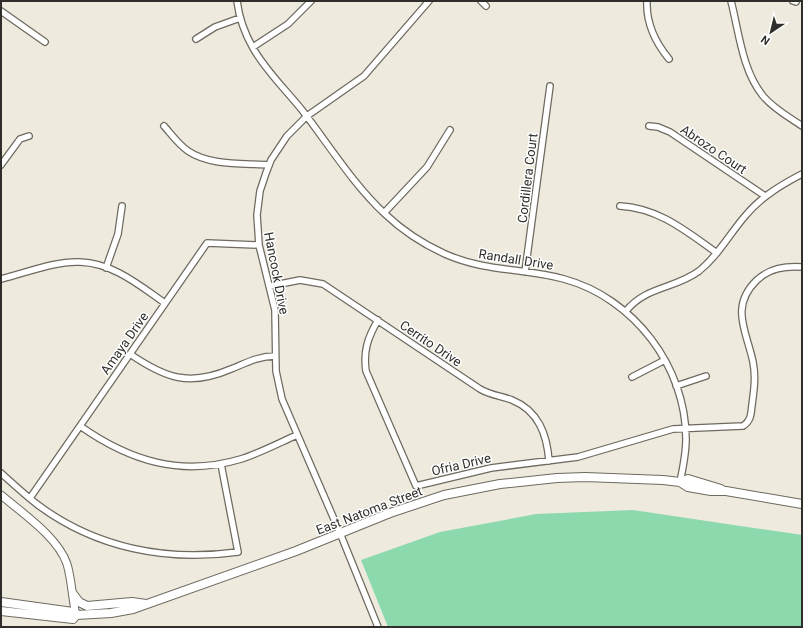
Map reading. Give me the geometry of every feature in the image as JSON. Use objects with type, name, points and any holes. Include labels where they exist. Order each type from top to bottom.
[{"type":"main road","name":"East Natoma Street","points":[[1,602],[73,612],[76,615],[111,613],[148,604],[417,504],[451,494],[500,484],[557,478],[585,477],[663,480],[680,482],[688,487],[711,491],[726,491],[802,504]]},
{"type":"main road","points":[[73,594],[79,602],[87,606],[132,602],[148,604]]},
{"type":"main road","name":"East Natoma Street","points":[[1,611],[73,619],[76,615]]},
{"type":"street","name":"Randall Drive","points":[[237,1],[240,18],[260,59],[307,116],[364,192],[384,213],[414,237],[446,254],[488,268],[564,278],[585,286],[626,311],[646,332],[665,360],[676,386],[686,439],[680,482]]},
{"type":"street","points":[[253,47],[288,24],[311,1]]},
{"type":"street","name":"Hancock Drive","points":[[378,627],[280,392],[275,356],[275,310],[259,245],[257,229],[258,206],[260,191],[269,165],[287,136],[307,116],[364,76],[429,1]]},
{"type":"street","points":[[480,1],[486,6]]},
{"type":"street","points":[[647,1],[647,17],[651,29],[656,41],[669,59]]},
{"type":"street","points":[[731,1],[746,62],[754,82],[769,102],[802,126]]},
{"type":"street","points":[[1,11],[45,42]]},
{"type":"street","points":[[196,39],[215,27],[240,18]]},
{"type":"street","name":"Cordillera Court","points":[[526,272],[550,86]]},
{"type":"street","points":[[164,126],[183,147],[198,156],[214,160],[269,165]]},
{"type":"street","name":"Abrozo Court","points":[[648,126],[658,127],[670,132],[765,196]]},
{"type":"street","points":[[384,213],[426,167],[450,130]]},
{"type":"street","points":[[1,165],[20,139],[29,136]]},
{"type":"street","points":[[626,311],[642,296],[679,282],[697,272],[717,253],[746,214],[765,196],[802,174]]},
{"type":"street","points":[[106,268],[118,234],[122,206]]},
{"type":"street","points":[[620,206],[640,208],[659,215],[717,253]]},
{"type":"street","name":"Amaya Drive","points":[[30,498],[206,243],[259,245]]},
{"type":"street","points":[[1,279],[62,264],[79,262],[106,268],[130,278],[165,303]]},
{"type":"street","name":"Ofria Drive","points":[[378,320],[367,342],[365,359],[366,371],[416,486],[471,471],[578,457],[632,442],[659,432],[685,429],[738,427],[747,423],[750,420],[755,388],[755,375],[753,361],[743,328],[743,302],[748,290],[764,274],[776,268],[802,267]]},
{"type":"street","name":"Cerrito Drive","points":[[270,286],[294,280],[318,282],[328,287],[485,392],[512,400],[527,409],[539,422],[545,432],[549,461]]},
{"type":"street","points":[[130,354],[161,373],[178,378],[194,379],[219,374],[258,358],[275,356]]},
{"type":"street","points":[[632,377],[665,360]]},
{"type":"street","points":[[676,386],[706,376]]},
{"type":"street","points":[[80,426],[108,444],[146,460],[180,466],[221,464],[252,455],[297,435]]},
{"type":"street","points":[[1,473],[30,498],[53,515],[84,532],[132,549],[179,556],[214,555],[238,552],[221,464]]},
{"type":"street","points":[[1,495],[48,536],[60,550],[66,564],[76,615]]},
{"type":"green space","points":[[633,510],[802,535],[802,627],[388,627],[361,560],[440,532],[536,514]]}]
